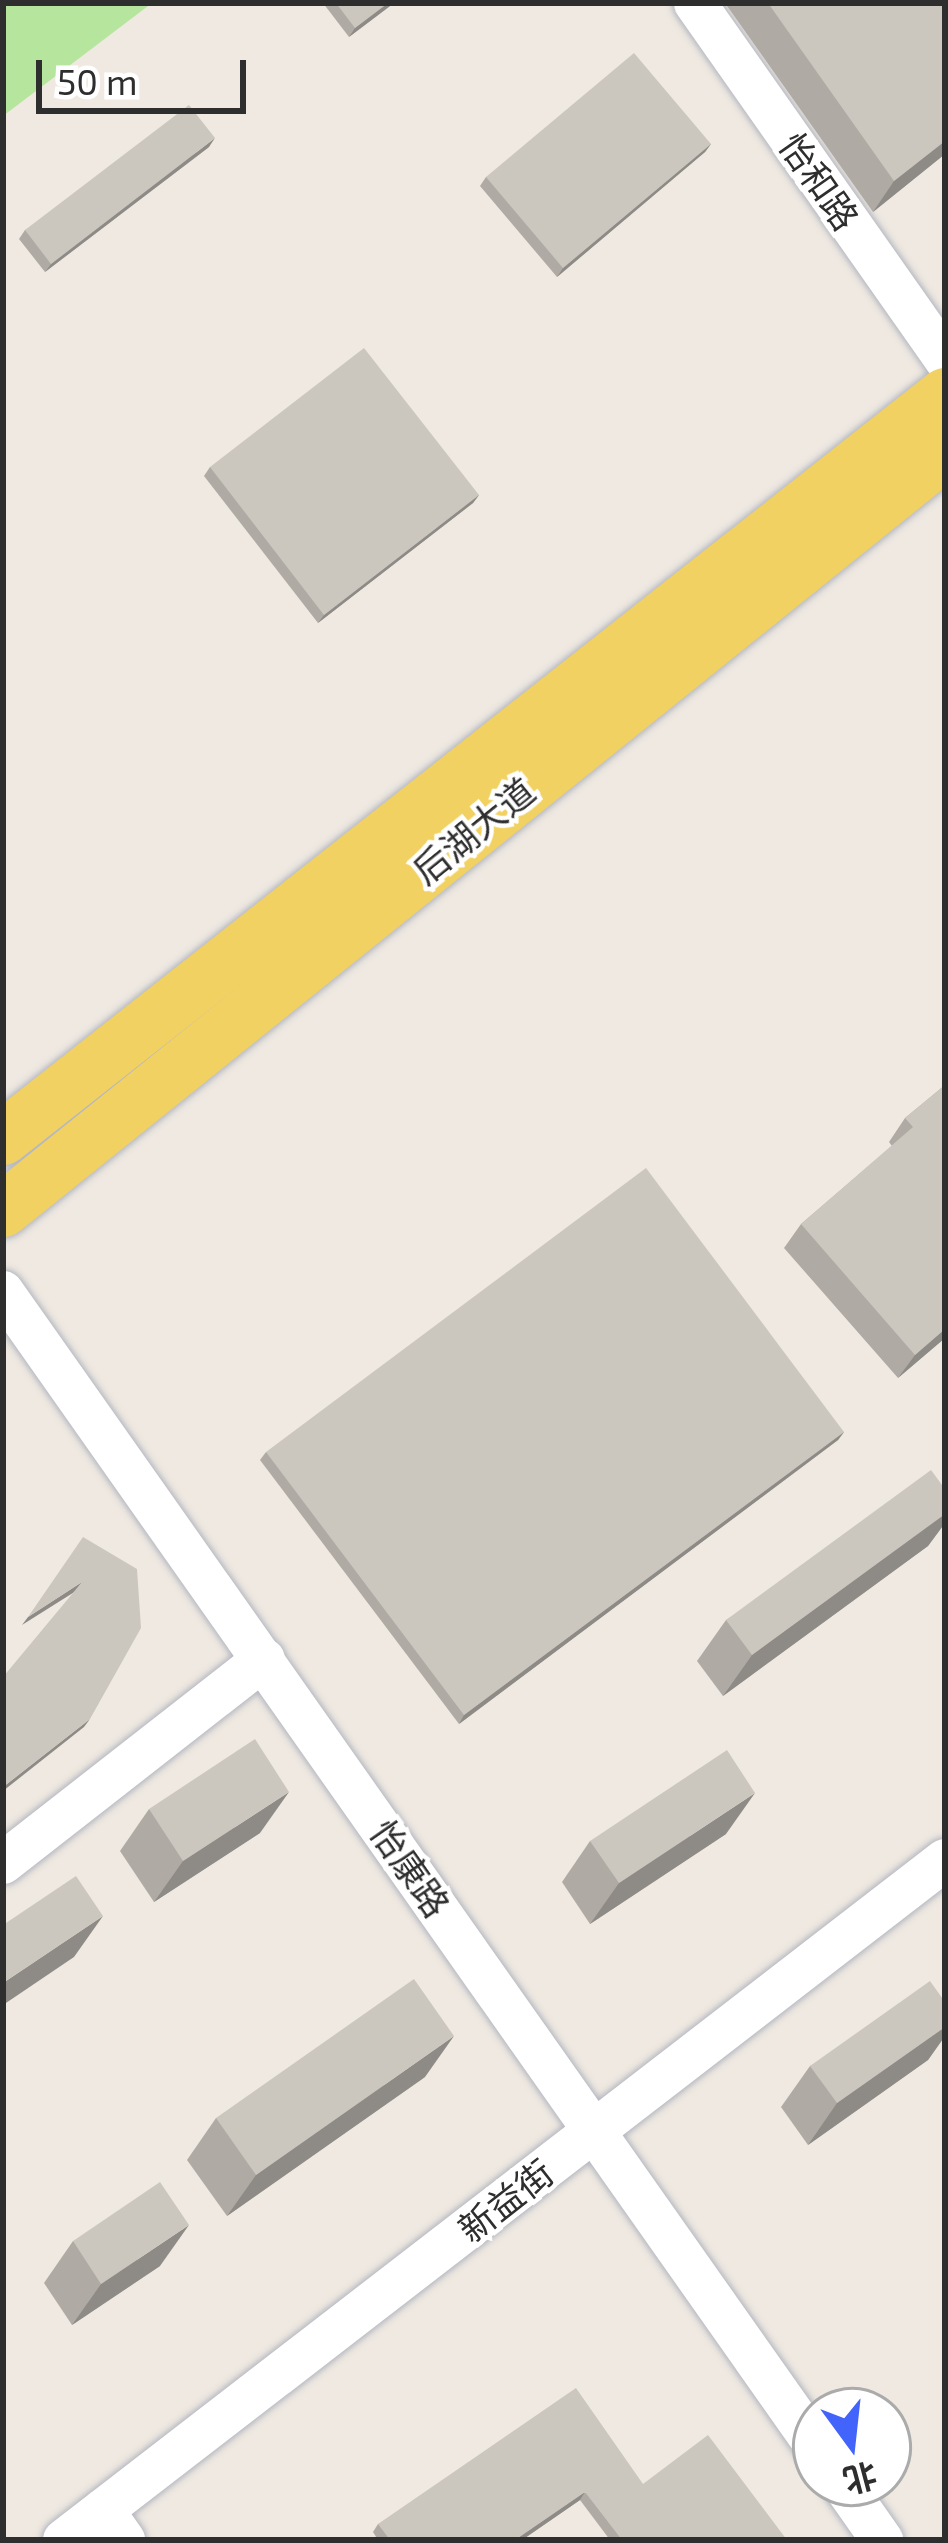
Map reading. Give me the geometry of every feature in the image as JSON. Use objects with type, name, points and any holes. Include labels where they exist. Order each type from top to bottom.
[{"type":"main road","name":"后湖大道","points":[[3,1138],[945,395]]},
{"type":"main road","name":"后湖大道","points":[[3,1210],[945,453]]},
{"type":"street","name":"怡和路","points":[[695,3],[945,358]]},
{"type":"street","name":"怡康路","points":[[3,1292],[792,2412]]},
{"type":"street","points":[[3,1863],[264,1659]]},
{"type":"street","name":"新益街","points":[[64,2540],[114,2525],[595,2131],[945,1860]]},
{"type":"street","points":[[859,2507],[882,2540]]},
{"type":"green space","points":[[3,3],[152,3],[3,116]]},
{"type":"building","points":[[336,3],[388,3],[355,28]]},
{"type":"building","points":[[768,3],[945,3],[945,141],[894,181]]},
{"type":"building","points":[[634,53],[711,144],[563,268],[486,177]]},
{"type":"building","points":[[189,105],[215,138],[51,264],[25,230]]},
{"type":"building","points":[[364,348],[479,495],[324,615],[210,467]]},
{"type":"building","points":[[945,1085],[945,1329],[915,1355],[801,1224],[913,1127],[905,1118]]},
{"type":"building","points":[[646,1168],[844,1432],[464,1715],[266,1452]]},
{"type":"building","points":[[931,1470],[945,1489],[945,1514],[752,1655],[726,1620]]},
{"type":"building","points":[[83,1537],[137,1569],[141,1628],[90,1719],[3,1787],[3,1677],[82,1582],[28,1617]]},
{"type":"building","points":[[255,1739],[289,1792],[183,1861],[149,1809]]},
{"type":"building","points":[[727,1750],[755,1793],[619,1883],[590,1841]]},
{"type":"building","points":[[76,1876],[103,1916],[3,1983],[3,1925]]},
{"type":"building","points":[[414,1979],[454,2036],[256,2175],[216,2118]]},
{"type":"building","points":[[930,1981],[945,2002],[945,2027],[837,2103],[810,2066]]},
{"type":"building","points":[[160,2182],[189,2225],[101,2284],[73,2241]]},
{"type":"building","points":[[576,2388],[643,2484],[708,2435],[787,2540],[622,2540],[585,2492],[515,2540],[390,2540],[378,2524]]}]
